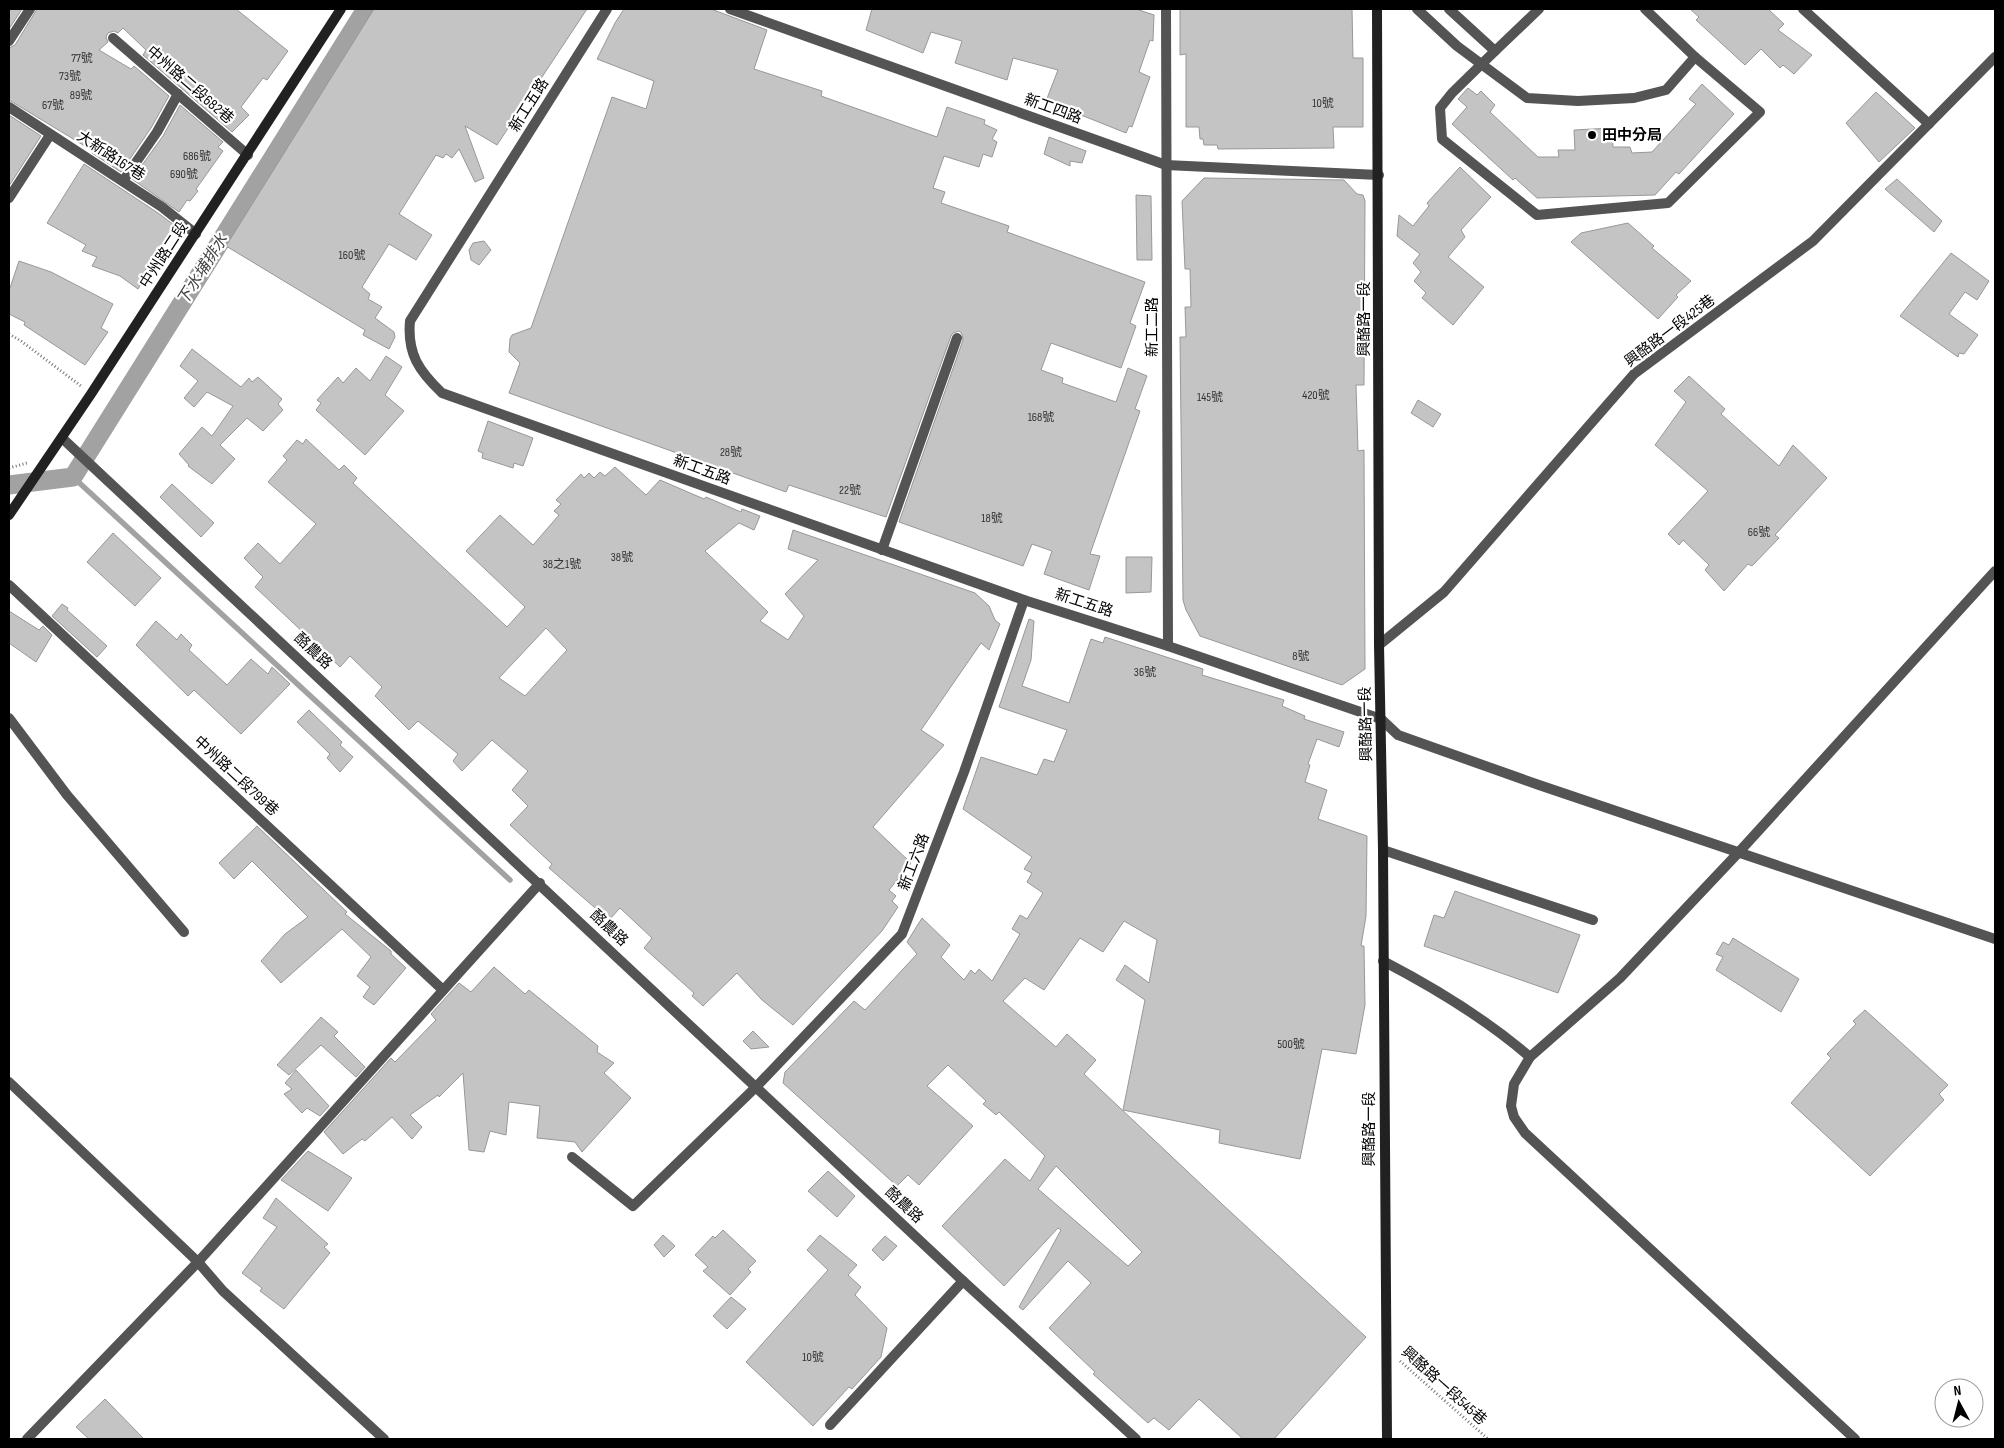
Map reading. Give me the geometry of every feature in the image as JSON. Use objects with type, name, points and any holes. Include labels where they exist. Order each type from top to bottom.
[{"type":"street","points":[[9,41],[30,9]]},
{"type":"street","name":"中州路二段","points":[[9,515],[62,438],[248,155],[341,9]]},
{"type":"street","name":"新工五路","points":[[607,9],[410,321],[409,336],[412,354],[423,376],[442,393],[1024,600],[1168,646],[1381,719]]},
{"type":"street","name":"新工四路","points":[[730,9],[1166,165],[1379,174]]},
{"type":"street","name":"新工二路","points":[[1166,9],[1168,646]]},
{"type":"street","name":"興酪路一段","points":[[1377,9],[1379,645],[1383,850],[1388,1439]]},
{"type":"street","points":[[1417,9],[1458,46],[1527,98],[1578,101],[1634,98],[1666,90],[1694,58]]},
{"type":"street","points":[[1449,9],[1495,50]]},
{"type":"street","points":[[1539,9],[1481,63],[1440,108],[1442,139],[1537,215],[1668,203],[1760,112],[1694,58],[1645,9]]},
{"type":"street","points":[[1803,9],[1929,124]]},
{"type":"street","name":"中州路二段682巷","points":[[113,38],[248,155]]},
{"type":"street","name":"興酪路一段425巷","points":[[1379,645],[1444,592],[1634,374],[1813,241],[1995,57]]},
{"type":"street","points":[[123,181],[157,132],[178,94]]},
{"type":"street","name":"大新路167巷","points":[[9,107],[182,221],[196,234]]},
{"type":"street","points":[[9,198],[50,134]]},
{"type":"street","points":[[882,550],[956,338]]},
{"type":"street","name":"酪農路","points":[[62,438],[540,882],[963,1281],[1136,1439]]},
{"type":"street","points":[[1855,1439],[1526,1133],[1514,1117],[1511,1106],[1514,1084],[1530,1057],[1620,978],[1740,852],[1995,571]]},
{"type":"street","name":"中州路二段799巷","points":[[9,585],[443,990]]},
{"type":"street","name":"新工六路","points":[[572,1157],[633,1206],[756,1087],[902,934],[964,772],[1024,600]]},
{"type":"street","points":[[9,718],[67,795],[184,932]]},
{"type":"street","points":[[1381,719],[1398,735],[1995,940]]},
{"type":"street","points":[[1383,850],[1593,920]]},
{"type":"street","points":[[27,1439],[198,1262],[540,882]]},
{"type":"street","points":[[1383,961],[1432,987],[1512,1041],[1530,1057]]},
{"type":"street","points":[[9,1082],[198,1262],[222,1291],[384,1439]]},
{"type":"street","points":[[830,1425],[963,1281]]},
{"type":"path","points":[[9,334],[91,394]]},
{"type":"path","name":"興酪路一段545巷","points":[[1386,1349],[1488,1439]]},
{"type":"building","points":[[9,9],[22,9],[9,29]]},
{"type":"building","points":[[37,9],[236,9],[288,51],[267,80],[263,78],[241,107],[249,115],[232,132],[143,55],[146,50],[123,28],[118,33],[114,31],[108,33],[106,37],[108,42],[99,50],[131,69],[134,66],[169,96],[151,128],[121,172],[92,153],[93,151],[9,100],[9,48],[15,45]]},
{"type":"building","points":[[374,9],[587,9],[497,145],[465,126],[484,178],[475,182],[459,149],[452,158],[446,154],[443,158],[436,155],[399,214],[432,235],[416,260],[389,244],[362,287],[370,294],[368,299],[382,307],[375,318],[394,332],[395,337],[389,349],[363,335],[365,330],[226,246]]},
{"type":"building","points":[[624,9],[711,9],[767,30],[754,69],[822,91],[821,96],[937,137],[947,107],[985,120],[984,124],[997,130],[992,139],[997,142],[992,157],[983,154],[979,167],[944,156],[933,188],[945,192],[941,203],[1009,226],[1007,232],[1145,282],[1130,323],[1136,326],[1121,368],[1051,343],[1041,370],[1063,378],[1062,383],[1116,402],[1128,368],[1147,376],[1135,409],[1140,411],[1090,554],[1100,556],[1089,590],[1044,574],[1052,551],[1032,544],[1023,566],[899,522],[963,340],[962,334],[959,331],[951,336],[886,517],[789,485],[786,492],[509,393],[520,363],[509,352],[510,339],[512,335],[531,328],[612,97],[646,109],[654,81],[597,59]]},
{"type":"building","points":[[872,9],[1136,9],[1154,15],[1153,41],[1150,40],[1139,72],[1150,77],[1132,127],[1129,126],[1126,133],[1046,101],[1058,70],[1013,58],[1007,80],[955,63],[962,41],[931,32],[923,53],[866,30]]},
{"type":"building","points":[[1180,9],[1352,9],[1353,58],[1363,58],[1363,127],[1333,127],[1334,148],[1218,149],[1217,145],[1204,145],[1203,139],[1200,139],[1199,127],[1186,127],[1186,54],[1180,55]]},
{"type":"building","points":[[1690,9],[1768,9],[1784,24],[1778,30],[1812,55],[1794,74],[1783,65],[1780,68],[1761,49],[1745,65],[1696,20],[1699,17]]},
{"type":"building","points":[[1702,84],[1734,114],[1679,174],[1676,172],[1655,195],[1537,198],[1515,178],[1513,180],[1452,124],[1467,107],[1458,99],[1468,88],[1477,95],[1481,91],[1495,105],[1490,112],[1538,157],[1559,157],[1558,150],[1575,150],[1574,130],[1612,128],[1613,147],[1630,147],[1632,153],[1652,152],[1696,104],[1689,99]]},
{"type":"building","points":[[1876,92],[1915,128],[1879,162],[1846,123]]},
{"type":"building","points":[[180,105],[223,142],[218,147],[223,151],[196,189],[198,191],[190,201],[187,200],[179,212],[132,179],[163,136]]},
{"type":"building","points":[[9,115],[41,136],[9,186]]},
{"type":"building","points":[[1049,137],[1086,151],[1082,163],[1070,161],[1070,166],[1044,154]]},
{"type":"building","points":[[84,164],[174,225],[144,272],[147,274],[138,289],[120,276],[92,266],[97,257],[82,251],[86,245],[47,223]]},
{"type":"building","points":[[1460,167],[1491,197],[1461,230],[1465,237],[1448,257],[1484,287],[1453,325],[1422,298],[1426,293],[1414,281],[1421,272],[1413,263],[1420,254],[1397,236],[1399,215],[1413,226],[1429,206],[1427,203]]},
{"type":"building","points":[[1204,178],[1344,180],[1357,194],[1363,195],[1365,201],[1364,385],[1356,385],[1358,451],[1364,450],[1365,669],[1342,685],[1200,636],[1186,610],[1183,600],[1180,337],[1186,337],[1185,307],[1191,307],[1190,269],[1185,269],[1182,201]]},
{"type":"building","points":[[1897,179],[1942,221],[1934,232],[1885,189]]},
{"type":"building","points":[[1136,195],[1151,196],[1152,260],[1137,260]]},
{"type":"building","points":[[1628,223],[1654,246],[1652,248],[1691,281],[1676,295],[1678,297],[1658,319],[1571,242],[1581,233]]},
{"type":"building","points":[[484,241],[491,250],[479,265],[471,260],[469,250],[473,243]]},
{"type":"building","points":[[1951,253],[1989,281],[1977,300],[1965,292],[1949,314],[1978,335],[1964,354],[1959,353],[1958,357],[1900,316]]},
{"type":"building","points":[[19,261],[51,272],[113,304],[101,328],[108,332],[85,365],[24,325],[25,322],[9,314],[9,291]]},
{"type":"building","points":[[192,349],[241,387],[249,378],[252,382],[258,377],[282,399],[278,404],[283,410],[263,431],[247,418],[220,445],[235,459],[212,484],[188,466],[179,454],[202,427],[212,436],[233,406],[207,392],[194,407],[184,398],[198,381],[180,366]]},
{"type":"building","points":[[386,356],[402,367],[385,395],[404,411],[365,455],[316,410],[321,403],[317,400],[338,377],[343,383],[356,368],[370,381]]},
{"type":"building","points":[[1689,376],[1725,409],[1721,414],[1779,466],[1793,445],[1827,478],[1775,535],[1779,538],[1752,566],[1748,564],[1724,591],[1705,570],[1709,565],[1683,540],[1679,545],[1668,534],[1708,491],[1655,445],[1686,402],[1674,391]]},
{"type":"building","points":[[1418,400],[1441,414],[1433,427],[1411,413]]},
{"type":"building","points":[[488,421],[533,438],[523,466],[514,463],[513,468],[482,458],[483,453],[478,451]]},
{"type":"building","points":[[306,439],[339,470],[344,465],[357,478],[353,483],[507,627],[525,607],[466,551],[500,515],[533,545],[559,515],[554,511],[561,504],[556,500],[581,474],[584,478],[589,473],[594,478],[600,472],[605,476],[615,467],[646,495],[660,480],[704,499],[706,497],[741,512],[742,509],[760,516],[754,530],[739,523],[705,551],[768,612],[760,621],[788,640],[804,616],[785,594],[818,560],[788,549],[793,530],[975,593],[989,606],[995,620],[1000,624],[989,650],[981,643],[921,730],[944,745],[873,827],[911,863],[889,890],[896,896],[892,901],[898,907],[882,931],[793,1025],[762,1000],[737,973],[703,1006],[692,996],[694,993],[644,948],[652,938],[620,908],[609,920],[549,868],[552,864],[510,825],[528,806],[512,790],[528,771],[492,740],[462,771],[453,761],[458,754],[418,721],[409,730],[375,696],[382,687],[350,656],[340,667],[255,587],[263,577],[244,558],[258,543],[280,564],[316,524],[268,482],[287,460],[283,456],[297,440],[303,444]],"holes":[[[546,628],[567,650],[525,696],[499,678]]]},
{"type":"building","points":[[172,484],[214,523],[201,537],[160,497]]},
{"type":"building","points":[[113,533],[161,578],[135,606],[87,562]]},
{"type":"building","points":[[1126,557],[1152,557],[1151,592],[1126,593]]},
{"type":"building","points":[[62,604],[107,646],[97,657],[52,616]]},
{"type":"building","points":[[9,611],[39,630],[43,626],[52,635],[36,662],[9,643]]},
{"type":"building","points":[[1029,619],[1034,621],[1031,660],[1022,686],[1069,703],[1091,639],[1103,643],[1105,637],[1203,669],[1202,675],[1284,700],[1282,706],[1305,716],[1304,719],[1344,732],[1339,747],[1317,739],[1308,764],[1310,765],[1305,782],[1327,790],[1318,819],[1367,836],[1366,916],[1361,946],[1364,946],[1365,1005],[1356,1054],[1322,1049],[1300,1159],[1219,1143],[1220,1130],[1123,1110],[1145,1000],[1116,980],[1125,965],[1149,983],[1157,940],[1124,921],[1103,952],[1080,938],[1044,990],[1025,978],[1003,1001],[1056,1047],[1067,1034],[1096,1060],[1084,1074],[1366,1337],[1274,1439],[1243,1439],[1199,1399],[1169,1430],[1154,1418],[1148,1423],[1093,1374],[1095,1372],[1049,1328],[1091,1283],[1068,1261],[1023,1310],[1019,1307],[1061,1230],[1058,1228],[1004,1286],[942,1226],[1005,1159],[1030,1181],[1045,1156],[999,1112],[996,1115],[983,1104],[986,1101],[948,1065],[927,1086],[973,1126],[919,1185],[908,1175],[897,1186],[783,1083],[785,1072],[854,1001],[865,1010],[917,954],[907,942],[922,918],[950,945],[941,957],[964,980],[971,970],[975,974],[979,969],[992,981],[1020,934],[1012,929],[1020,915],[1027,919],[1043,893],[1027,882],[1032,873],[1024,869],[1032,857],[963,809],[981,757],[1037,775],[1044,759],[1054,762],[1067,730],[999,707]],"holes":[[[1056,1166],[1142,1252],[1128,1266],[1038,1189]]]},
{"type":"building","points":[[156,621],[177,640],[181,634],[192,645],[189,650],[227,685],[251,659],[268,674],[272,667],[290,684],[241,734],[194,690],[188,696],[136,645]]},
{"type":"building","points":[[309,710],[342,742],[340,745],[353,757],[340,772],[327,758],[330,754],[297,722]]},
{"type":"building","points":[[257,826],[347,912],[345,914],[391,951],[391,954],[406,968],[374,1005],[363,997],[370,987],[357,976],[371,957],[342,929],[281,983],[261,961],[285,934],[308,917],[252,861],[234,879],[219,863]]},
{"type":"building","points":[[1455,891],[1580,935],[1558,993],[1424,946],[1434,915],[1444,918]]},
{"type":"building","points":[[1733,938],[1799,979],[1781,1012],[1716,970],[1723,957],[1716,954],[1723,942],[1729,945]]},
{"type":"building","points":[[494,967],[525,994],[529,990],[598,1046],[597,1052],[614,1063],[604,1073],[631,1098],[582,1152],[575,1142],[537,1138],[540,1106],[509,1102],[506,1135],[490,1131],[484,1152],[469,1150],[463,1073],[439,1097],[438,1095],[410,1115],[422,1127],[412,1139],[392,1117],[365,1141],[362,1139],[343,1154],[324,1132],[391,1058],[395,1062],[436,1020],[431,1014],[459,983],[471,992]]},
{"type":"building","points":[[1865,1010],[1948,1085],[1939,1094],[1944,1100],[1870,1176],[1791,1103],[1831,1058],[1827,1054],[1856,1024],[1853,1021]]},
{"type":"building","points":[[321,1017],[338,1032],[334,1036],[365,1067],[356,1077],[321,1045],[289,1075],[277,1065]]},
{"type":"building","points":[[753,1031],[769,1047],[751,1049],[743,1041]]},
{"type":"building","points":[[296,1070],[329,1106],[320,1116],[307,1108],[302,1113],[284,1094],[292,1089],[285,1083]]},
{"type":"building","points":[[308,1151],[352,1178],[328,1211],[281,1180]]},
{"type":"building","points":[[828,1171],[855,1196],[837,1217],[808,1191]]},
{"type":"building","points":[[276,1198],[328,1244],[324,1247],[330,1253],[284,1309],[260,1291],[262,1288],[242,1273],[277,1227],[263,1218]]},
{"type":"building","points":[[723,1230],[756,1261],[748,1269],[751,1272],[730,1295],[703,1271],[708,1267],[695,1255],[713,1236],[715,1238]]},
{"type":"building","points":[[663,1235],[675,1246],[664,1257],[654,1245]]},
{"type":"building","points":[[820,1235],[857,1265],[848,1275],[861,1287],[855,1295],[887,1328],[881,1357],[852,1389],[849,1387],[813,1426],[746,1362],[828,1270],[807,1250]]},
{"type":"building","points":[[885,1236],[897,1246],[883,1261],[872,1250]]},
{"type":"building","points":[[731,1297],[746,1309],[727,1329],[713,1316]]},
{"type":"building","points":[[105,1399],[144,1439],[89,1439],[76,1427]]},
{"type":"waterway","name":"下水埔排水","points":[[9,485],[73,477],[366,9]]},
{"type":"waterway","points":[[73,477],[510,880]]},
{"type":"place","name":"田中分局","points":[[1592,135]]}]
